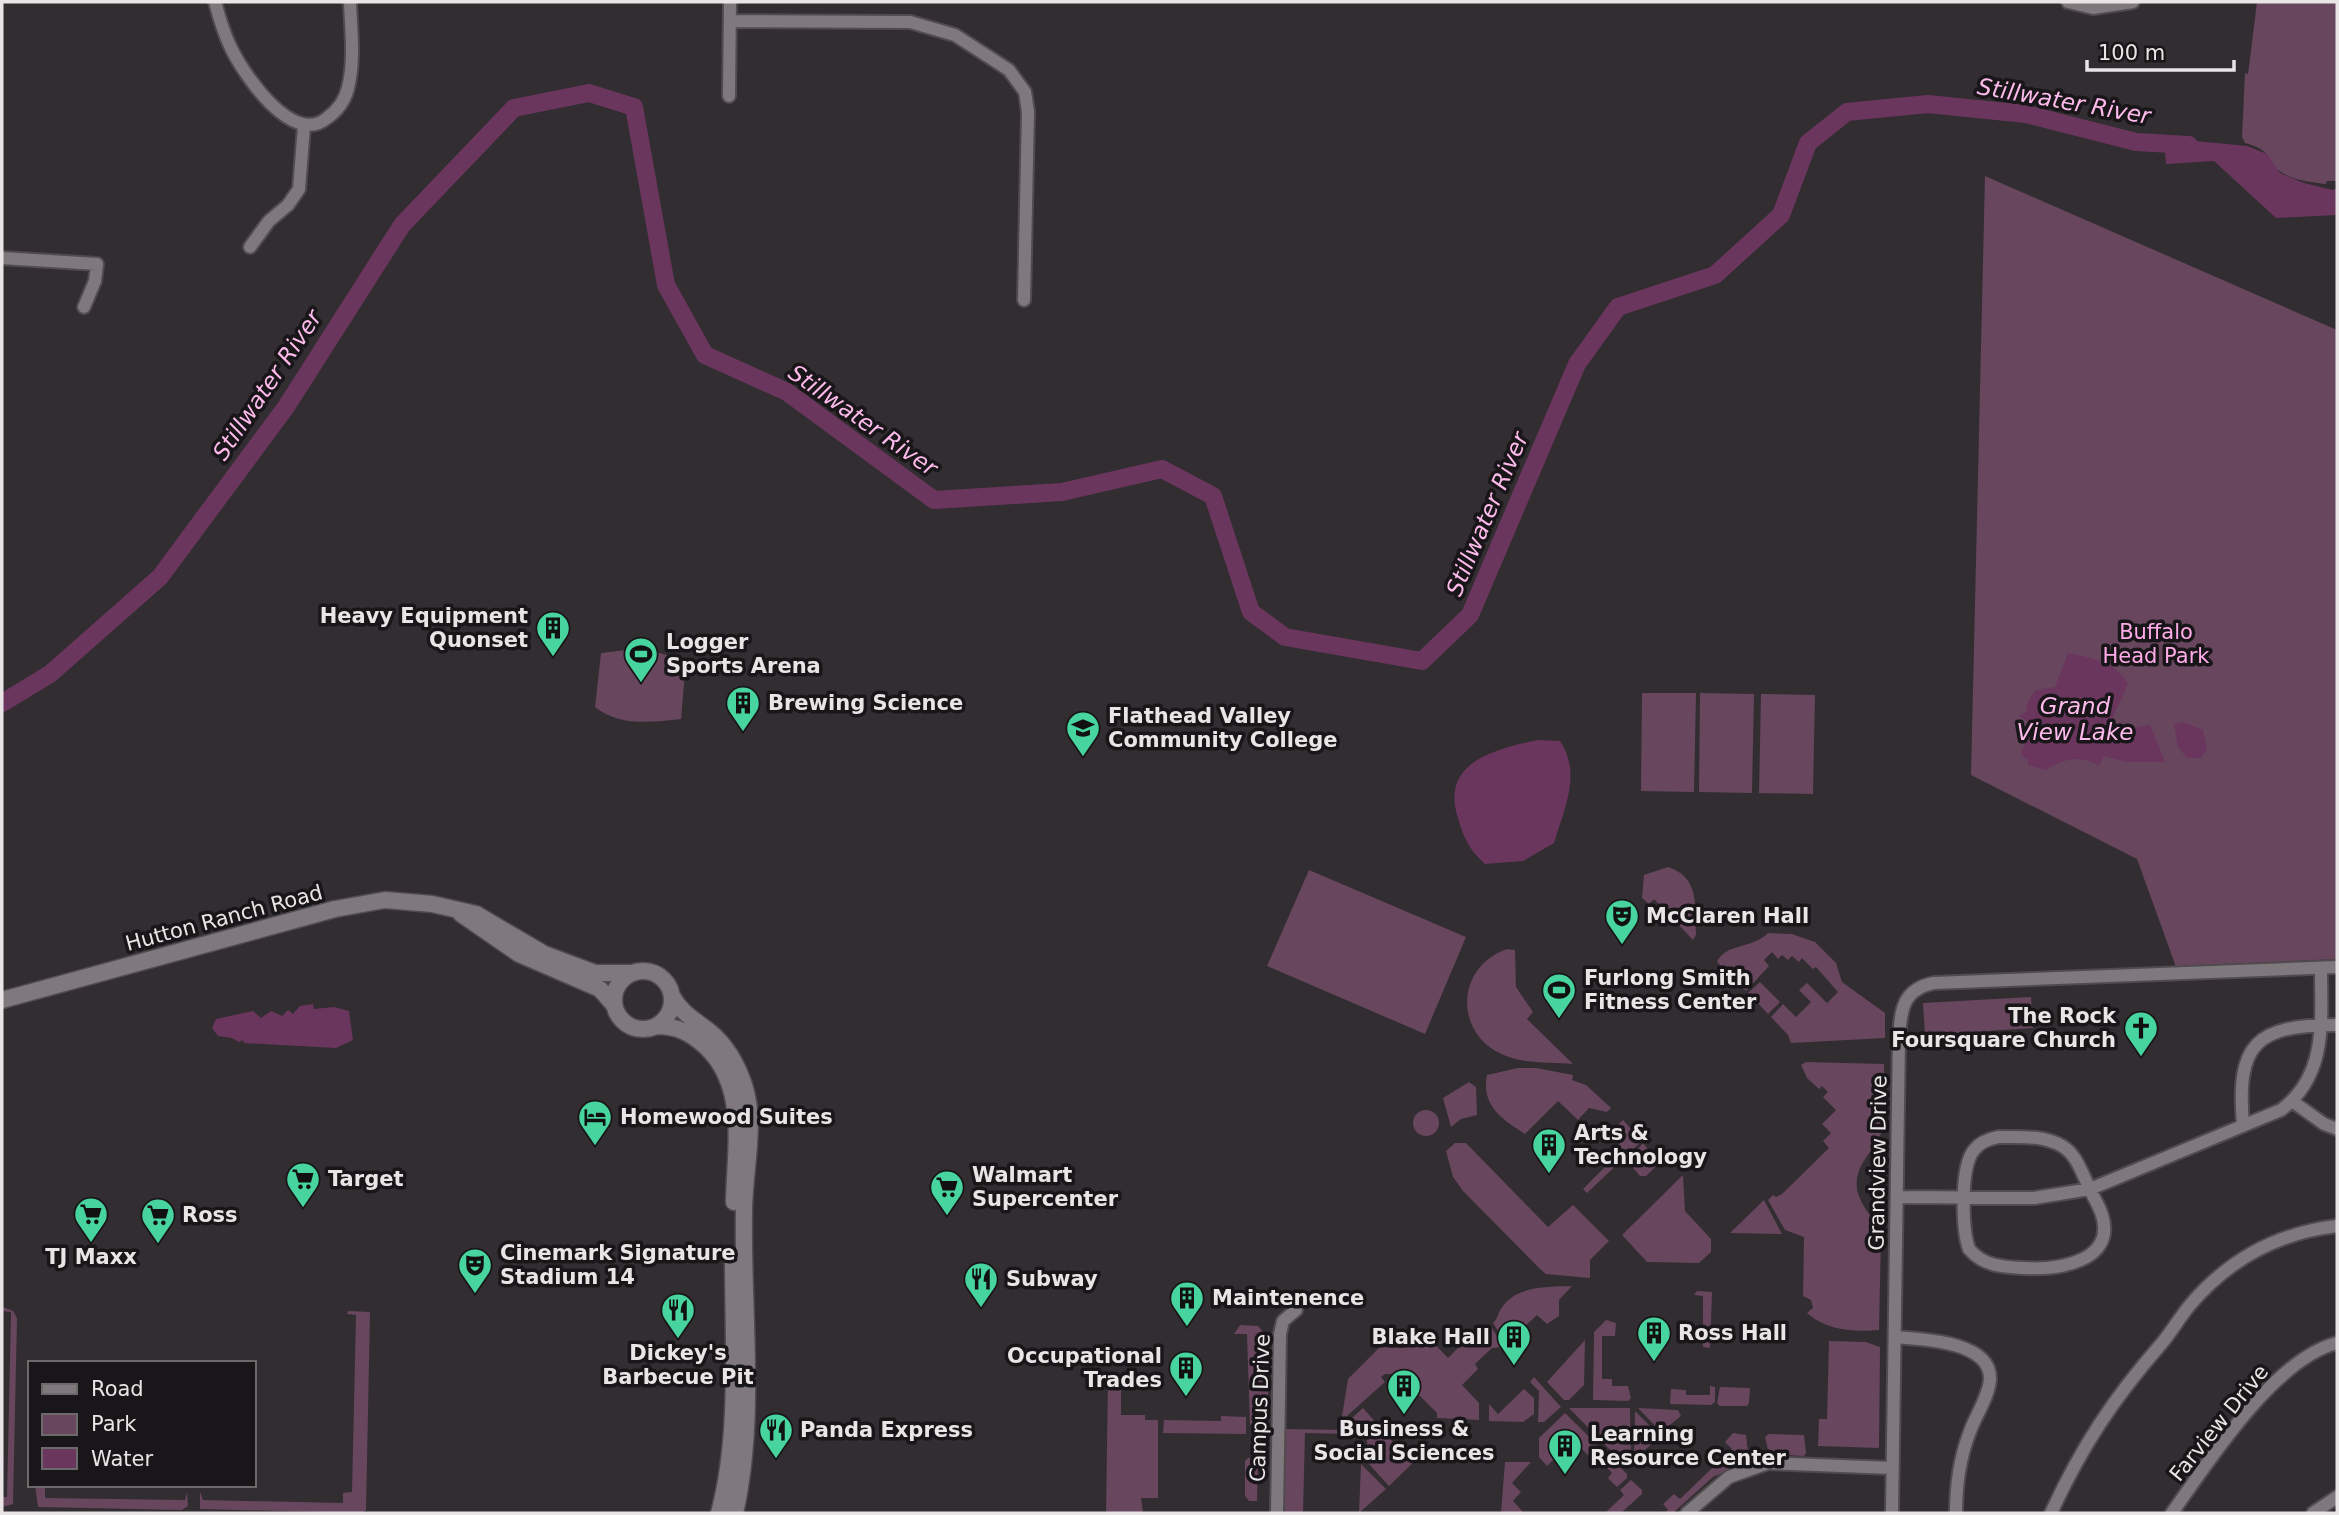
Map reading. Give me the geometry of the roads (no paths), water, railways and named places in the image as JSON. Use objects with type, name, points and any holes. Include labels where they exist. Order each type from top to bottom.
[{"type":"main road","name":"Hutton Ranch Road","points":[[2,999],[355,905],[411,901],[476,914],[529,947],[575,966],[606,975],[633,973]]},
{"type":"main road","name":"Hutton Ranch Road","points":[[459,912],[472,924],[519,954],[600,989],[614,1005]]},
{"type":"main road","points":[[672,996],[670,1013],[649,1030],[631,1027],[617,1015],[614,1005],[617,988],[633,973],[655,974],[667,984],[683,1013],[725,1047],[745,1087],[748,1106],[744,1211],[745,1405],[741,1477],[735,1513]]},
{"type":"main road","points":[[657,1026],[685,1031],[709,1050],[726,1073],[736,1108],[733,1396],[728,1465],[719,1513]]},
{"type":"street","points":[[215,2],[230,47],[244,70],[269,102],[304,126],[321,124],[336,111],[348,90],[352,62],[350,2]]},
{"type":"street","points":[[729,96],[730,2]]},
{"type":"street","points":[[2068,2],[2085,7],[2110,8],[2133,2]]},
{"type":"street","points":[[730,21],[910,22],[955,35],[1009,70],[1025,92],[1028,112],[1024,300]]},
{"type":"street","points":[[250,247],[269,221],[288,205],[299,189],[303,170],[304,126]]},
{"type":"street","points":[[2,258],[97,264],[95,281],[85,307]]},
{"type":"street","name":"Grandview Drive","points":[[1892,1513],[1901,1014],[1908,996],[1915,989],[1934,983],[2337,967]]},
{"type":"street","points":[[1897,1197],[2034,1198],[2090,1189],[2272,1115],[2292,1101],[2313,1070],[2321,1025],[2321,968]]},
{"type":"street","points":[[2243,1125],[2242,1074],[2261,1042],[2284,1027],[2337,1026]]},
{"type":"street","points":[[2292,1101],[2324,1124],[2337,1129]]},
{"type":"street","points":[[1998,1137],[2038,1138],[2061,1145],[2076,1160],[2102,1216],[2100,1241],[2085,1259],[2055,1269],[1995,1265],[1974,1255],[1967,1242],[1965,1198],[1970,1156],[1984,1141],[1998,1137]]},
{"type":"street","points":[[2051,1513],[2075,1462],[2100,1420],[2207,1285],[2236,1261],[2258,1248],[2301,1232],[2337,1226]]},
{"type":"street","name":"Campus Drive","points":[[1277,1513],[1280,1334],[1283,1321],[1296,1310]]},
{"type":"street","points":[[1895,1337],[1934,1340],[1953,1345],[1978,1356],[1989,1369],[1989,1386],[1965,1448],[1956,1513]]},
{"type":"street","name":"Farview Drive","points":[[2172,1513],[2268,1389],[2297,1362],[2337,1343]]},
{"type":"street","points":[[1687,1513],[1729,1477],[1769,1463],[1892,1468]]},
{"type":"street","points":[[2313,1513],[2337,1497]]},
{"type":"water","points":[[2164,138],[2247,146],[2267,154],[2280,173],[2304,183],[2333,190],[2337,188],[2337,215],[2276,218],[2214,161],[2166,164]]},
{"type":"water","name":"Grand View Lake","points":[[2068,653],[2102,662],[2123,677],[2128,684],[2113,717],[2114,732],[2124,735],[2137,727],[2150,725],[2165,762],[2126,762],[2104,756],[2099,766],[2079,759],[2059,763],[2046,770],[2028,765],[2028,759],[2023,757],[2021,752],[2029,736],[2026,731],[2032,731],[2032,724],[2019,716],[2026,712],[2028,701],[2036,690],[2055,687]]},
{"type":"water","points":[[2183,722],[2203,730],[2207,749],[2201,758],[2187,758],[2178,747],[2174,724]]},
{"type":"water","points":[[1537,740],[1560,741],[1570,766],[1569,792],[1554,843],[1523,861],[1485,864],[1462,832],[1454,799],[1457,784],[1464,771],[1488,754]]},
{"type":"water","points":[[313,1004],[314,1009],[334,1007],[349,1011],[353,1040],[336,1048],[244,1043],[243,1040],[239,1042],[218,1036],[212,1028],[216,1019],[253,1011],[261,1018],[271,1011],[282,1016],[288,1010],[293,1014],[300,1006]]},
{"type":"waterway","name":"Stillwater River","points":[[2,703],[50,674],[160,577],[286,407],[402,225],[514,108],[589,93],[634,107],[666,285],[705,355],[787,392],[934,500],[1062,492],[1162,469],[1213,496],[1251,612],[1285,637],[1422,661],[1470,615],[1577,364],[1618,307],[1715,275],[1781,215],[1808,143],[1847,112],[1928,104],[2026,114],[2136,142],[2189,145]]},
{"type":"place","name":"Heavy Equipment Quonset","points":[[553,658]]},
{"type":"place","name":"Logger Sports Arena","points":[[641,684]]},
{"type":"place","name":"Brewing Science","points":[[743,733]]},
{"type":"place","name":"Flathead Valley Community College","points":[[1083,758]]},
{"type":"place","name":"McClaren Hall","points":[[1622,946]]},
{"type":"place","name":"Furlong Smith Fitness Center","points":[[1559,1020]]},
{"type":"place","name":"The Rock Foursquare Church","points":[[2141,1058]]},
{"type":"place","name":"Homewood Suites","points":[[595,1147]]},
{"type":"place","name":"Arts & Technology","points":[[1549,1175]]},
{"type":"place","name":"Target","points":[[303,1209]]},
{"type":"place","name":"Walmart Supercenter","points":[[947,1217]]},
{"type":"place","name":"TJ Maxx","points":[[91,1244]]},
{"type":"place","name":"Ross","points":[[158,1245]]},
{"type":"place","name":"Cinemark Signature Stadium 14","points":[[475,1295]]},
{"type":"place","name":"Subway","points":[[981,1309]]},
{"type":"place","name":"Maintenence","points":[[1187,1328]]},
{"type":"place","name":"Dickey's Barbecue Pit","points":[[678,1340]]},
{"type":"place","name":"Ross Hall","points":[[1654,1363]]},
{"type":"place","name":"Blake Hall","points":[[1514,1367]]},
{"type":"place","name":"Occupational Trades","points":[[1186,1398]]},
{"type":"place","name":"Business & Social Sciences","points":[[1404,1416]]},
{"type":"place","name":"Panda Express","points":[[776,1460]]},
{"type":"place","name":"Learning Resource Center","points":[[1565,1476]]},
{"type":"park label","name":"Buffalo Head Park","points":[[2156,644]]}]
